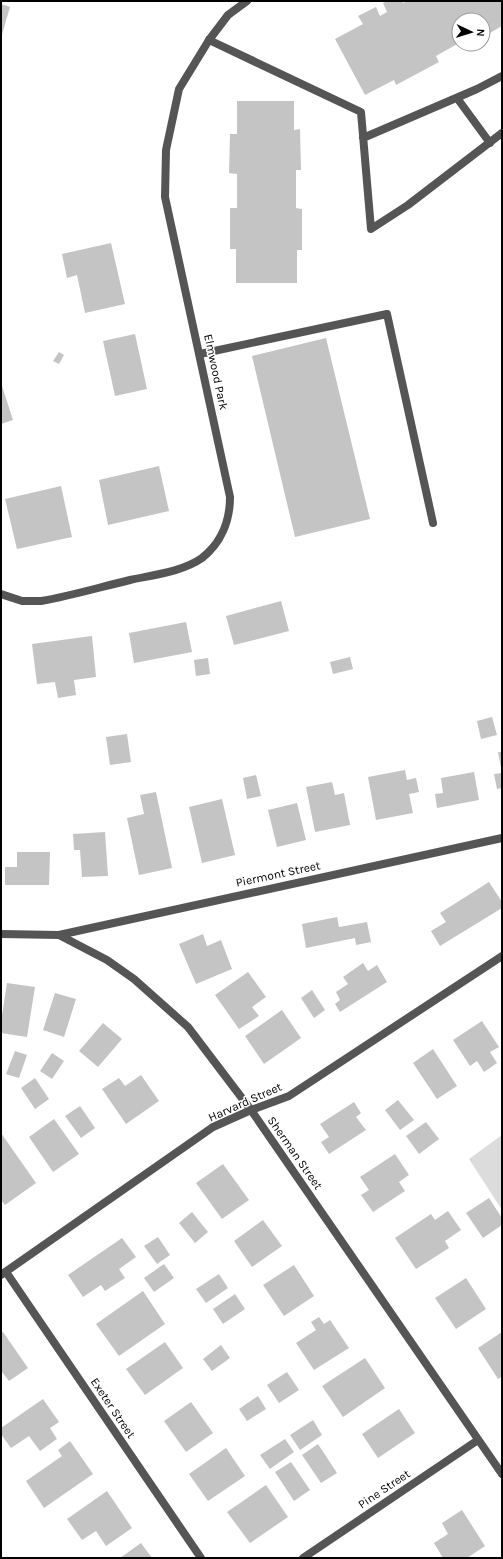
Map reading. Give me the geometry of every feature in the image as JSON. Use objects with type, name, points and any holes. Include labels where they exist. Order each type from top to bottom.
[{"type":"street","name":"Elmwood Park","points":[[1,594],[22,600],[41,601],[186,566],[202,558],[214,546],[224,531],[230,506],[230,497],[166,197],[166,150],[179,89],[208,40],[228,15],[247,1]]},
{"type":"street","points":[[208,40],[361,112],[371,228],[408,205],[502,133]]},
{"type":"street","points":[[363,138],[477,89],[502,76]]},
{"type":"street","points":[[456,98],[490,143]]},
{"type":"street","points":[[200,354],[387,314],[433,523]]},
{"type":"street","name":"Piermont Street","points":[[59,935],[502,838]]},
{"type":"street","name":"Sherman Street","points":[[1,934],[59,935],[107,960],[134,979],[188,1027],[251,1110],[502,1474]]},
{"type":"street","name":"Harvard Street","points":[[3,1273],[213,1128],[251,1110],[289,1096],[502,956]]},
{"type":"street","name":"Exeter Street","points":[[3,1273],[201,1558]]},
{"type":"street","name":"Pine Street","points":[[303,1558],[478,1440]]},
{"type":"shaded area","points":[[502,1135],[502,1210],[469,1159]]},
{"type":"building","points":[[387,1],[402,1],[403,3],[408,1],[502,1],[502,26],[491,32],[491,12],[451,12],[451,48],[436,56],[439,62],[396,85],[394,80],[365,95],[335,39],[363,24],[358,16],[376,7],[380,16],[387,12],[383,3]]},
{"type":"building","points":[[1,4],[10,7],[1,38]]},
{"type":"building","points":[[237,101],[294,101],[294,130],[300,129],[301,170],[296,170],[296,208],[302,209],[302,250],[297,250],[297,283],[236,283],[236,249],[230,249],[230,208],[237,208],[237,174],[229,173],[230,134],[237,134]]},
{"type":"building","points":[[111,243],[125,304],[85,313],[77,275],[67,278],[62,254]]},
{"type":"building","points":[[135,334],[147,389],[115,396],[103,341]]},
{"type":"building","points":[[326,338],[370,519],[295,537],[252,356]]},
{"type":"building","points":[[59,352],[64,355],[59,364],[53,361]]},
{"type":"building","points":[[1,383],[13,420],[1,424]]},
{"type":"building","points":[[159,466],[169,511],[108,525],[99,480]]},
{"type":"building","points":[[61,486],[72,537],[17,549],[5,499]]},
{"type":"building","points":[[281,601],[289,631],[234,645],[226,616]]},
{"type":"building","points":[[186,622],[192,652],[134,663],[129,633]]},
{"type":"building","points":[[92,636],[96,677],[74,680],[76,695],[58,698],[55,682],[37,684],[32,644]]},
{"type":"building","points":[[350,657],[353,669],[333,674],[330,662]]},
{"type":"building","points":[[208,658],[210,674],[196,676],[194,660]]},
{"type":"building","points":[[492,717],[497,735],[481,739],[477,721]]},
{"type":"building","points":[[127,734],[131,762],[110,765],[106,737]]},
{"type":"building","points":[[498,752],[502,752],[502,768],[501,768]]},
{"type":"building","points":[[405,770],[407,780],[416,778],[419,792],[409,794],[413,813],[376,820],[368,777]]},
{"type":"building","points":[[474,772],[479,800],[437,808],[435,794],[443,793],[441,778]]},
{"type":"building","points":[[502,773],[502,788],[497,789],[494,774]]},
{"type":"building","points":[[256,775],[261,796],[247,799],[243,778]]},
{"type":"building","points":[[332,782],[335,795],[344,793],[350,825],[315,832],[306,787]]},
{"type":"building","points":[[156,792],[172,868],[139,875],[127,818],[144,814],[140,795]]},
{"type":"building","points":[[222,799],[235,855],[202,863],[189,807]]},
{"type":"building","points":[[297,803],[306,840],[277,847],[268,810]]},
{"type":"building","points":[[105,832],[108,876],[82,877],[80,850],[74,850],[73,834]]},
{"type":"building","points":[[17,852],[50,852],[49,885],[5,885],[5,867],[17,867]]},
{"type":"building","points":[[489,882],[502,902],[502,908],[440,946],[431,931],[446,922],[440,913]]},
{"type":"building","points":[[337,917],[339,927],[367,922],[371,942],[356,945],[355,938],[306,948],[302,924]]},
{"type":"building","points":[[203,934],[207,946],[221,940],[232,969],[196,984],[179,944]]},
{"type":"building","points":[[363,963],[368,971],[377,965],[387,982],[340,1012],[335,1004],[340,1000],[336,992],[348,984],[343,977]]},
{"type":"building","points":[[248,972],[266,997],[252,1007],[259,1016],[239,1029],[215,995]]},
{"type":"building","points":[[7,983],[35,987],[27,1037],[1,1033],[1,1022]]},
{"type":"building","points":[[312,990],[325,1010],[314,1018],[301,998]]},
{"type":"building","points":[[55,993],[76,999],[64,1037],[43,1030]]},
{"type":"building","points":[[282,1010],[301,1038],[264,1064],[245,1036]]},
{"type":"building","points":[[482,1021],[499,1047],[490,1052],[497,1063],[484,1072],[477,1061],[470,1066],[453,1040]]},
{"type":"building","points":[[103,1023],[122,1039],[98,1067],[79,1051]]},
{"type":"building","points":[[433,1049],[457,1086],[437,1099],[413,1063]]},
{"type":"building","points":[[15,1051],[27,1055],[19,1078],[6,1074]]},
{"type":"building","points":[[52,1053],[64,1061],[52,1079],[40,1071]]},
{"type":"building","points":[[141,1075],[159,1101],[126,1124],[102,1089],[119,1078],[125,1086]]},
{"type":"building","points":[[35,1078],[49,1099],[35,1109],[21,1088]]},
{"type":"building","points":[[398,1100],[414,1120],[400,1130],[385,1110]]},
{"type":"building","points":[[354,1102],[361,1113],[356,1117],[366,1130],[329,1154],[321,1142],[329,1137],[320,1124]]},
{"type":"building","points":[[80,1106],[95,1128],[81,1138],[65,1116]]},
{"type":"building","points":[[54,1119],[79,1154],[53,1172],[29,1137]]},
{"type":"building","points":[[426,1122],[439,1139],[419,1154],[406,1136]]},
{"type":"building","points":[[1,1133],[36,1183],[5,1205],[1,1200]]},
{"type":"building","points":[[395,1154],[409,1175],[399,1182],[405,1191],[373,1212],[361,1195],[369,1190],[360,1177]]},
{"type":"building","points":[[223,1164],[249,1200],[222,1219],[196,1183]]},
{"type":"building","points":[[489,1198],[502,1218],[502,1225],[483,1238],[466,1213]]},
{"type":"building","points":[[448,1211],[461,1230],[445,1241],[449,1248],[416,1269],[395,1238],[431,1214],[435,1220]]},
{"type":"building","points":[[192,1212],[208,1232],[195,1243],[179,1223]]},
{"type":"building","points":[[263,1220],[282,1246],[252,1267],[234,1241]]},
{"type":"building","points":[[158,1237],[170,1255],[157,1264],[144,1246]]},
{"type":"building","points":[[122,1238],[136,1257],[119,1269],[125,1278],[105,1291],[101,1285],[83,1297],[68,1275]]},
{"type":"building","points":[[164,1264],[174,1278],[154,1292],[144,1278]]},
{"type":"building","points":[[294,1265],[314,1296],[284,1316],[263,1285]]},
{"type":"building","points":[[219,1274],[228,1288],[206,1303],[196,1289]]},
{"type":"building","points":[[466,1278],[486,1309],[456,1329],[435,1298]]},
{"type":"building","points":[[143,1291],[165,1324],[119,1356],[96,1324]]},
{"type":"building","points":[[235,1294],[245,1309],[223,1324],[213,1309]]},
{"type":"building","points":[[319,1317],[324,1324],[330,1320],[349,1348],[314,1370],[296,1343],[316,1330],[311,1322]]},
{"type":"building","points":[[3,1332],[28,1368],[9,1381],[1,1372],[1,1333]]},
{"type":"building","points":[[502,1332],[502,1377],[498,1379],[478,1348]]},
{"type":"building","points":[[165,1342],[183,1368],[145,1395],[126,1369]]},
{"type":"building","points":[[221,1345],[230,1358],[212,1371],[203,1359]]},
{"type":"building","points":[[365,1358],[385,1388],[343,1417],[322,1386]]},
{"type":"building","points":[[287,1372],[299,1390],[279,1403],[267,1385]]},
{"type":"building","points":[[258,1396],[266,1409],[247,1421],[239,1409]]},
{"type":"building","points":[[43,1399],[59,1422],[50,1428],[57,1439],[40,1451],[29,1436],[11,1448],[1,1434],[1,1428]]},
{"type":"building","points":[[191,1402],[213,1433],[186,1452],[164,1421]]},
{"type":"building","points":[[399,1409],[415,1433],[378,1458],[362,1434]]},
{"type":"building","points":[[313,1420],[322,1435],[300,1450],[290,1435]]},
{"type":"building","points":[[285,1439],[294,1452],[270,1469],[260,1455]]},
{"type":"building","points":[[70,1441],[93,1474],[44,1508],[26,1481],[62,1456],[58,1450]]},
{"type":"building","points":[[318,1444],[337,1473],[321,1483],[302,1455]]},
{"type":"building","points":[[226,1448],[245,1476],[208,1501],[189,1474]]},
{"type":"building","points":[[291,1462],[310,1490],[294,1501],[275,1472]]},
{"type":"building","points":[[266,1485],[288,1517],[250,1543],[227,1512]]},
{"type":"building","points":[[107,1491],[132,1528],[106,1546],[96,1531],[82,1540],[67,1519]]},
{"type":"building","points":[[462,1510],[485,1546],[467,1558],[443,1558],[434,1543],[448,1534],[442,1523]]},
{"type":"building","points":[[141,1543],[152,1558],[120,1558]]}]
